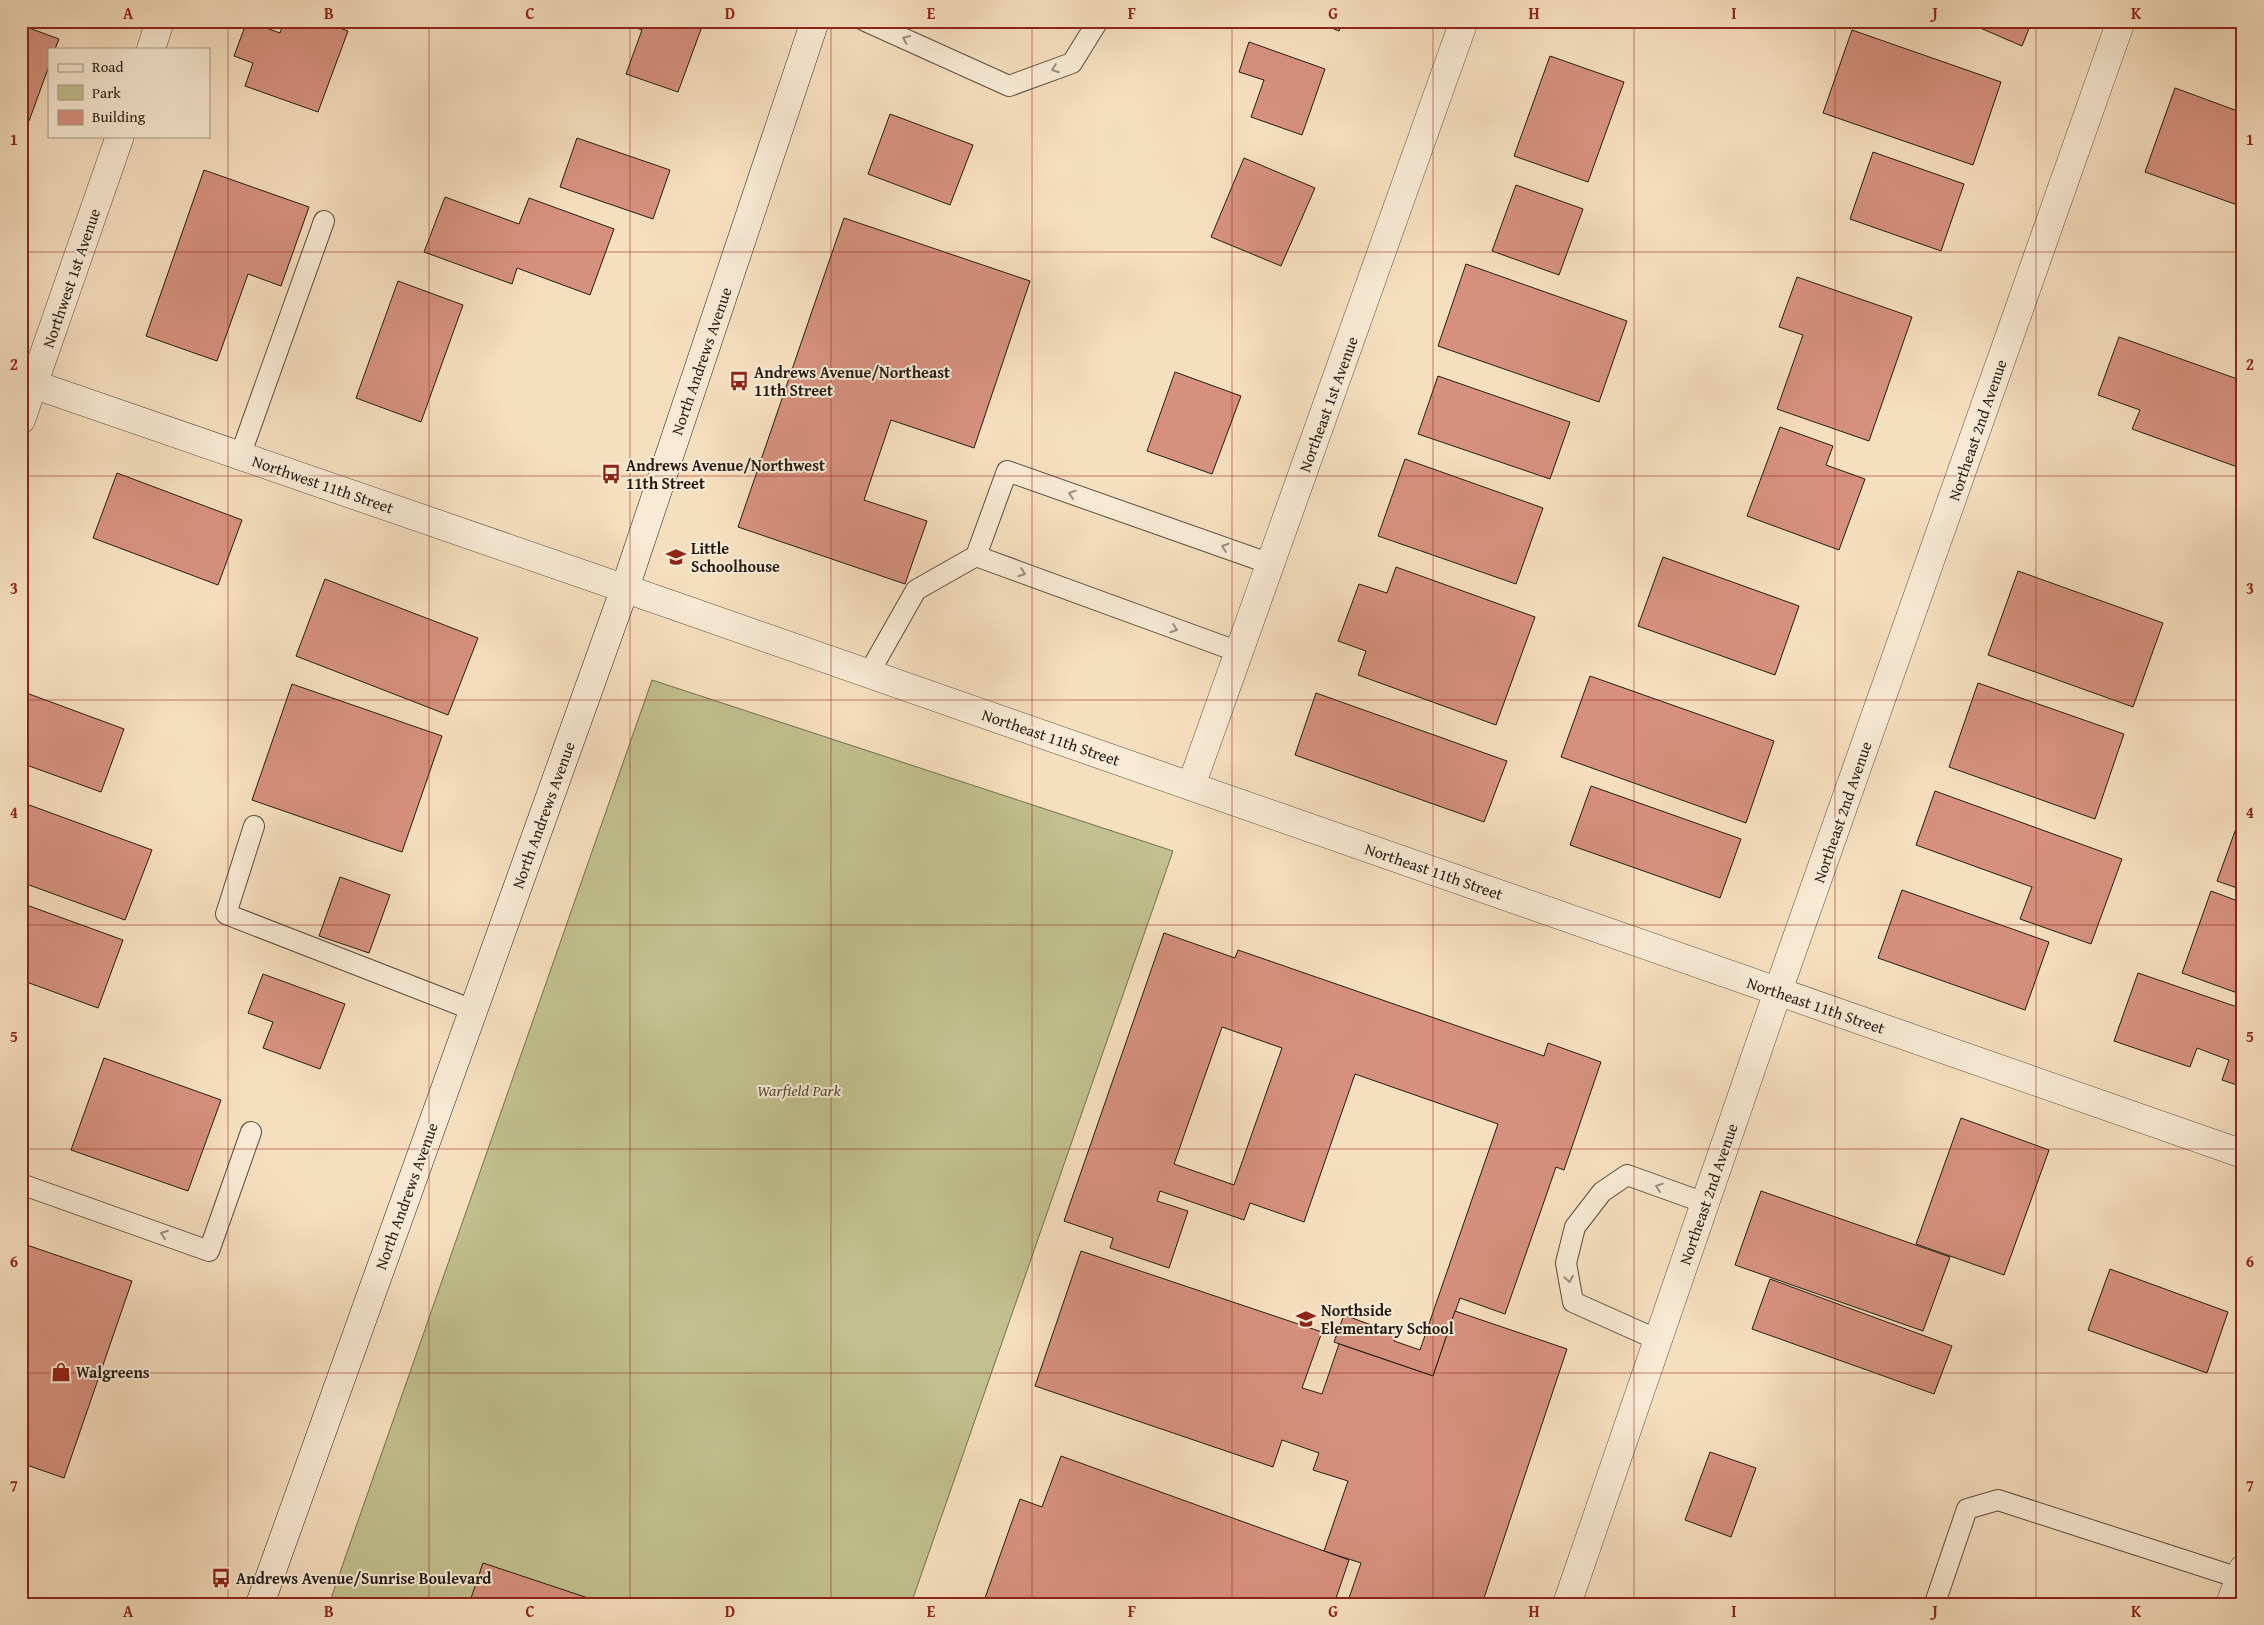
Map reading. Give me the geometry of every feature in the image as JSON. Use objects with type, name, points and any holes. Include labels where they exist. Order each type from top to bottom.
[{"type":"street","points":[[151,48],[160,21]]},
{"type":"street","name":"North Andrews Avenue","points":[[260,1604],[625,588],[815,21]]},
{"type":"street","name":"Northeast 1st Avenue","points":[[1191,786],[1464,21]]},
{"type":"street","name":"Northeast 2nd Avenue","points":[[1567,1604],[1778,992],[2121,21]]},
{"type":"street","name":"Northwest 1st Avenue","points":[[21,420],[27,382],[119,138]]},
{"type":"street","name":"Northwest 11th Street","points":[[27,382],[625,588]]},
{"type":"street","name":"Northeast 11th Street","points":[[625,588],[2243,1154]]},
{"type":"street","points":[[2230,1604],[2241,1573]]},
{"type":"lane","points":[[865,21],[1009,86],[1072,63],[1098,21]]},
{"type":"lane","points":[[240,456],[324,221]]},
{"type":"lane","points":[[869,673],[916,590],[976,556],[1007,471],[1271,564]]},
{"type":"lane","points":[[976,556],[1239,652]]},
{"type":"lane","points":[[254,826],[226,914],[473,1010]]},
{"type":"lane","points":[[21,1184],[210,1251],[251,1132]]},
{"type":"lane","points":[[1658,1340],[1573,1302],[1566,1263],[1575,1227],[1602,1192],[1627,1175],[1705,1203]]},
{"type":"lane","points":[[1938,1604],[1936,1600],[1967,1509],[1998,1500],[2241,1573]]},
{"type":"green space","name":"Warfield Park","points":[[652,680],[1173,851],[911,1604],[329,1604]]},
{"type":"building","points":[[247,21],[280,33],[284,21],[320,21],[348,31],[318,112],[245,86],[253,63],[234,56]]},
{"type":"building","points":[[618,21],[704,21],[678,92],[626,74],[642,30]]},
{"type":"building","points":[[1314,21],[1343,21],[1339,31]]},
{"type":"building","points":[[1964,21],[2032,21],[2022,46]]},
{"type":"building","points":[[21,25],[59,39],[55,48],[48,48],[48,69],[29,121],[21,118]]},
{"type":"building","points":[[1852,30],[2001,82],[1973,165],[1823,113]]},
{"type":"building","points":[[1249,42],[1325,69],[1302,135],[1251,117],[1264,80],[1239,72]]},
{"type":"building","points":[[1550,56],[1624,82],[1588,182],[1514,156]]},
{"type":"building","points":[[2175,88],[2243,113],[2243,207],[2145,172]]},
{"type":"building","points":[[890,114],[973,145],[950,205],[868,174]]},
{"type":"building","points":[[577,138],[670,170],[653,219],[560,187]]},
{"type":"building","points":[[1873,152],[1964,184],[1941,251],[1850,219]]},
{"type":"building","points":[[1244,158],[1315,188],[1281,266],[1211,237]]},
{"type":"building","points":[[204,170],[309,207],[281,286],[248,274],[217,361],[146,336]]},
{"type":"building","points":[[1516,185],[1583,209],[1559,275],[1492,251]]},
{"type":"building","points":[[445,197],[519,224],[529,198],[614,229],[590,295],[517,268],[512,284],[424,252]]},
{"type":"building","points":[[844,218],[1030,281],[974,448],[891,420],[864,500],[927,521],[905,584],[738,527]]},
{"type":"building","points":[[1466,264],[1627,321],[1599,402],[1438,346]]},
{"type":"building","points":[[1797,277],[1912,317],[1869,441],[1777,409],[1803,335],[1779,327]]},
{"type":"building","points":[[398,281],[463,305],[421,422],[356,398]]},
{"type":"building","points":[[2119,337],[2243,381],[2243,469],[2132,429],[2140,410],[2098,395]]},
{"type":"building","points":[[1175,372],[1241,396],[1212,474],[1147,451]]},
{"type":"building","points":[[1438,376],[1570,422],[1550,479],[1418,434]]},
{"type":"building","points":[[1780,427],[1833,446],[1826,465],[1865,479],[1839,550],[1747,516]]},
{"type":"building","points":[[1405,459],[1543,508],[1516,584],[1378,536]]},
{"type":"building","points":[[117,473],[242,520],[218,585],[93,538]]},
{"type":"building","points":[[1663,557],[1799,606],[1775,675],[1638,626]]},
{"type":"building","points":[[1396,567],[1535,617],[1496,725],[1358,675],[1366,651],[1338,641],[1359,584],[1387,593]]},
{"type":"building","points":[[2018,571],[2163,623],[2133,707],[1988,655]]},
{"type":"building","points":[[325,579],[478,638],[448,715],[296,656]]},
{"type":"building","points":[[1590,676],[1774,741],[1746,823],[1561,757]]},
{"type":"building","points":[[1978,683],[2124,734],[2095,819],[1949,767]]},
{"type":"building","points":[[292,684],[442,736],[402,852],[252,800]]},
{"type":"building","points":[[21,691],[124,729],[101,792],[21,763]]},
{"type":"building","points":[[1316,693],[1507,761],[1484,822],[1295,755]]},
{"type":"building","points":[[1591,786],[1741,839],[1720,898],[1570,845]]},
{"type":"building","points":[[1935,791],[2122,859],[2091,944],[2020,919],[2032,887],[1916,845]]},
{"type":"building","points":[[21,802],[152,850],[125,920],[21,882]]},
{"type":"building","points":[[2243,809],[2243,890],[2217,881]]},
{"type":"building","points":[[340,877],[390,895],[369,953],[319,936]]},
{"type":"building","points":[[1902,890],[2049,942],[2025,1010],[1878,958]]},
{"type":"building","points":[[2211,891],[2243,903],[2243,995],[2182,973]]},
{"type":"building","points":[[21,903],[123,940],[98,1008],[21,980]]},
{"type":"building","points":[[1164,933],[1235,958],[1238,950],[1544,1056],[1548,1043],[1601,1062],[1564,1170],[1556,1167],[1505,1314],[1460,1298],[1433,1376],[1334,1342],[1344,1315],[1396,1334],[1394,1341],[1420,1350],[1498,1124],[1355,1074],[1304,1222],[1250,1203],[1244,1220],[1160,1191],[1157,1201],[1188,1211],[1169,1268],[1110,1248],[1113,1238],[1064,1221]],"holes":[[[1222,1027],[1282,1048],[1234,1185],[1174,1164]]]},
{"type":"building","points":[[2138,973],[2243,1009],[2243,1087],[2222,1080],[2229,1060],[2197,1048],[2190,1067],[2114,1041]]},
{"type":"building","points":[[263,974],[345,1004],[320,1069],[263,1048],[273,1022],[248,1013]]},
{"type":"building","points":[[104,1058],[221,1100],[188,1191],[71,1150]]},
{"type":"building","points":[[1961,1118],[2049,1150],[2004,1275],[1916,1244]]},
{"type":"building","points":[[1761,1191],[1950,1257],[1923,1331],[1735,1265]]},
{"type":"building","name":"Walgreens","points":[[21,1243],[132,1281],[64,1478],[21,1463]]},
{"type":"building","points":[[1081,1251],[1322,1332],[1302,1388],[1322,1394],[1339,1344],[1433,1376],[1455,1311],[1567,1349],[1482,1604],[1347,1604],[1361,1563],[1324,1551],[1348,1481],[1313,1470],[1319,1453],[1282,1440],[1273,1467],[1035,1386]]},
{"type":"building","points":[[2110,1269],[2228,1312],[2207,1373],[2088,1330]]},
{"type":"building","points":[[1770,1279],[1952,1346],[1934,1394],[1752,1329]]},
{"type":"building","points":[[1710,1452],[1756,1468],[1731,1537],[1685,1520]]},
{"type":"building","points":[[1061,1456],[1349,1560],[1334,1604],[1001,1604],[985,1598],[1020,1499],[1042,1507]]},
{"type":"building","points":[[483,1563],[606,1604],[469,1604]]},
{"type":"place","name":"Andrews Avenue/Northeast 11th Street","points":[[739,381]]},
{"type":"place","name":"Andrews Avenue/Northwest 11th Street","points":[[611,474]]},
{"type":"place","name":"Little Schoolhouse","points":[[676,557]]},
{"type":"place","name":"Northside Elementary School","points":[[1306,1319]]},
{"type":"place","name":"Walgreens","points":[[61,1372]]},
{"type":"place","name":"Andrews Avenue/Sunrise Boulevard","points":[[221,1578]]}]
